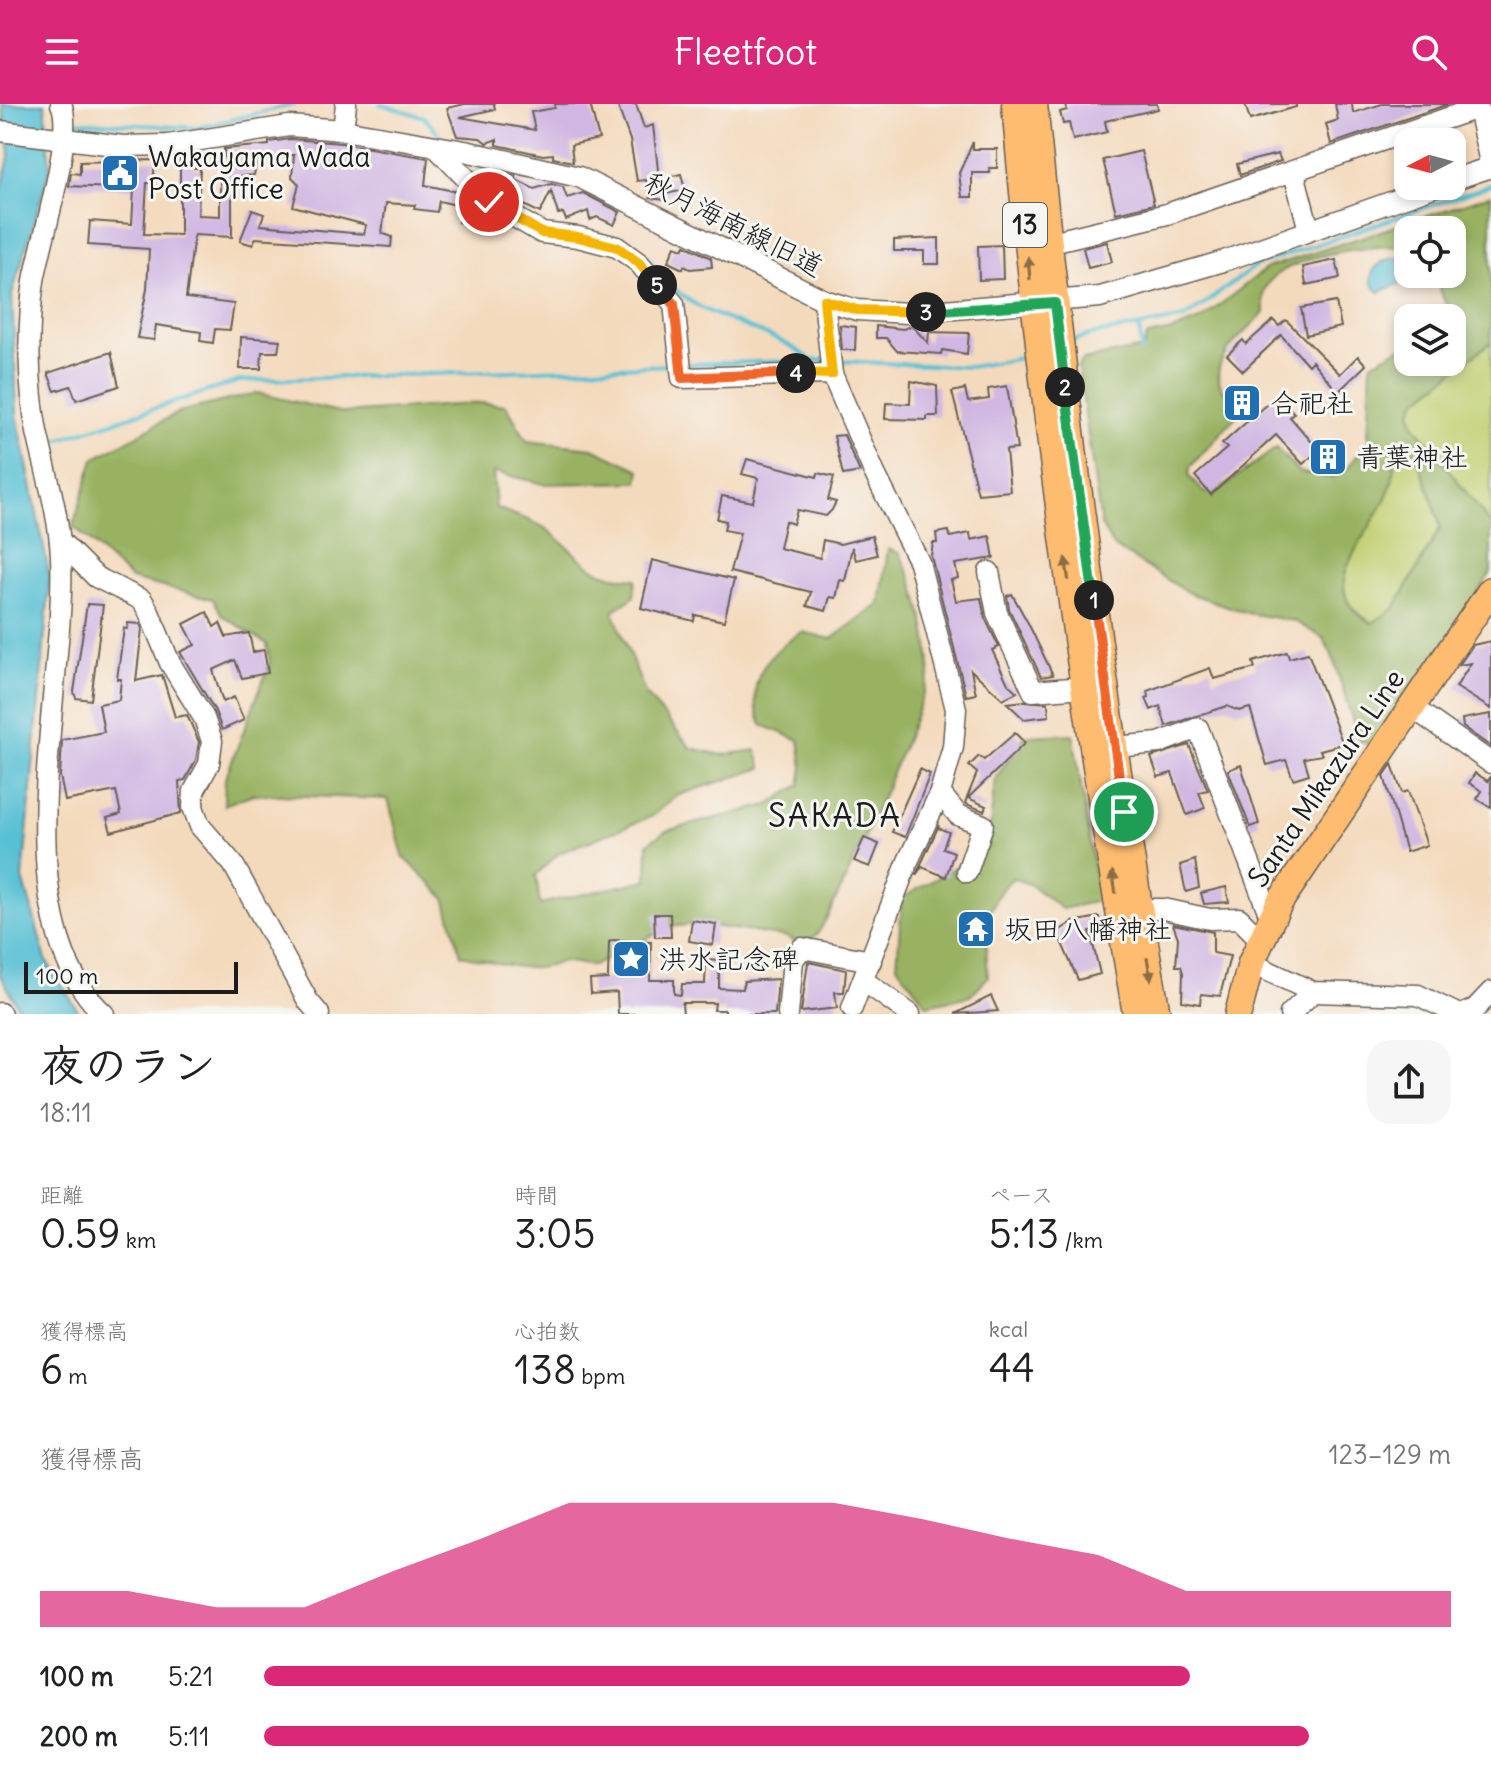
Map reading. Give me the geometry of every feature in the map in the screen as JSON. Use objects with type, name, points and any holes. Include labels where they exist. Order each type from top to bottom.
[{"type":"main road","name":"13","points":[[1015,104],[1044,304],[1084,687],[1136,1014]]},
{"type":"main road","name":"13","points":[[1034,104],[1048,243],[1044,304]]},
{"type":"main road","name":"13","points":[[1051,368],[1157,1014]]},
{"type":"main road","name":"Santa Mikazura Line","points":[[1238,1014],[1261,941],[1491,590]]},
{"type":"street","points":[[61,104],[60,140],[34,282],[30,365],[36,428],[60,541],[63,587],[40,830],[42,903],[62,962],[104,1014]]},
{"type":"street","points":[[343,130],[346,104]]},
{"type":"street","points":[[1048,243],[1167,214],[1258,181],[1294,173],[1477,106],[1491,167],[1466,175]]},
{"type":"street","name":"秋月海南線旧道","points":[[0,131],[123,146],[168,145],[289,126],[343,130],[465,151],[579,177],[824,300],[857,310],[907,313],[1044,304],[1147,286],[1396,200]]},
{"type":"street","points":[[436,147],[489,202],[542,233],[578,237],[617,247],[639,263],[674,304],[682,378],[832,371]]},
{"type":"street","points":[[1294,173],[1309,230]]},
{"type":"street","points":[[824,300],[832,371],[875,474],[919,562],[956,709],[953,747],[940,793],[908,861],[852,1008]]},
{"type":"street","points":[[60,541],[96,577],[142,600],[148,610],[170,663],[204,718],[212,741],[209,764],[194,791],[193,807],[200,826],[233,864],[308,1001],[319,1014]]},
{"type":"street","points":[[989,572],[997,613],[1033,691],[1084,687]]},
{"type":"street","points":[[1412,707],[1491,763]]},
{"type":"street","points":[[1115,747],[1159,743],[1198,728],[1261,941]]},
{"type":"street","points":[[940,793],[958,815],[983,825],[967,872]]},
{"type":"street","points":[[1139,909],[1164,909],[1210,919],[1239,918],[1313,992],[1418,995],[1469,1013],[1491,992]]},
{"type":"street","points":[[788,1014],[793,960],[802,948],[868,971],[910,1014]]},
{"type":"street","points":[[1290,1014],[1313,992]]},
{"type":"green space","points":[[1491,195],[1491,342],[1466,362],[1466,304],[1446,304],[1439,288],[1466,288],[1466,216],[1427,216]]},
{"type":"green space","points":[[1394,227],[1394,247],[1330,254],[1289,267],[1274,277],[1265,288],[1264,313],[1231,346],[1220,366],[1218,376],[1221,386],[1240,412],[1190,467],[1189,476],[1204,492],[1214,494],[1276,448],[1299,472],[1329,478],[1344,472],[1368,442],[1371,363],[1394,351],[1394,376],[1448,376],[1416,401],[1411,412],[1414,424],[1491,525],[1491,573],[1374,746],[1362,742],[1357,735],[1332,655],[1323,638],[1294,621],[1247,613],[1189,593],[1113,546],[1101,525],[1078,366],[1083,360],[1143,348],[1147,336],[1172,331],[1202,319],[1267,268]],"holes":[[[1411,449],[1440,528],[1395,608],[1372,623],[1351,606],[1344,588],[1347,569],[1392,483],[1394,460],[1403,451]]]},
{"type":"green space","points":[[1491,342],[1491,525],[1414,424],[1411,412],[1416,401],[1448,376],[1466,376],[1466,362]]},
{"type":"green space","points":[[257,393],[343,413],[482,403],[506,405],[527,441],[593,448],[640,470],[638,482],[544,484],[493,472],[496,508],[543,527],[596,570],[636,579],[634,597],[613,611],[645,693],[691,748],[722,755],[756,750],[762,768],[676,796],[653,816],[559,853],[536,875],[540,904],[647,880],[648,843],[666,831],[768,805],[800,785],[803,768],[799,740],[762,725],[755,695],[761,671],[778,650],[802,632],[831,639],[880,604],[888,549],[899,553],[921,610],[930,671],[878,806],[840,892],[816,935],[800,944],[787,937],[697,924],[669,927],[593,966],[562,961],[539,968],[526,967],[461,955],[445,898],[403,856],[388,799],[253,794],[224,805],[225,779],[270,663],[267,644],[223,616],[213,599],[131,579],[73,526],[94,459],[179,412]]},
{"type":"green space","points":[[1411,449],[1428,488],[1440,528],[1395,608],[1373,623],[1352,606],[1344,588],[1347,568],[1382,505],[1392,482],[1394,460]]},
{"type":"green space","points":[[1073,734],[1099,901],[1062,909],[1031,885],[1013,878],[1003,888],[991,910],[986,950],[988,977],[970,996],[927,1005],[897,965],[902,898],[988,848],[995,779],[1025,736]]},
{"type":"water","points":[[2,104],[45,104],[50,168],[12,294],[17,415],[50,578],[23,878],[46,960],[80,1014],[22,1014],[0,974],[0,197],[10,152]]},
{"type":"water","points":[[1394,258],[1394,286],[1379,292],[1372,275],[1382,262]]},
{"type":"building","points":[[465,104],[494,104],[495,109],[460,117],[535,130],[531,112],[555,108],[555,104],[590,104],[599,139],[571,145],[573,162],[553,158],[553,154],[543,155],[497,145],[497,139],[487,143],[480,138],[457,136],[447,108]]},
{"type":"building","points":[[617,104],[636,104],[644,128],[653,125],[659,179],[681,174],[685,190],[665,194],[666,200],[650,198],[646,180],[637,181],[630,140]]},
{"type":"building","points":[[1066,104],[1157,104],[1158,109],[1105,121],[1107,132],[1073,140],[1069,123],[1063,124],[1060,112],[1067,110]]},
{"type":"building","points":[[1245,104],[1296,104],[1296,107],[1250,120]]},
{"type":"building","points":[[1335,104],[1352,104],[1353,113],[1382,104],[1449,104],[1331,144],[1326,124],[1338,120]]},
{"type":"building","points":[[290,139],[341,143],[428,158],[425,185],[463,193],[487,216],[484,227],[458,222],[461,206],[439,201],[437,212],[414,209],[415,205],[386,203],[382,233],[392,237],[391,247],[255,238],[253,245],[240,241],[252,210],[264,214],[260,225],[364,234],[366,225],[293,206],[299,184],[292,177],[294,155],[257,160],[254,175],[232,177],[232,237],[194,235],[186,298],[234,304],[230,330],[215,329],[213,343],[200,341],[201,332],[156,325],[154,340],[137,338],[147,289],[149,249],[88,245],[90,221],[132,224],[134,189],[69,186],[71,173],[80,174],[80,162],[155,160],[153,183],[147,183],[144,234],[180,235],[180,156],[195,154],[194,168],[200,168],[198,215],[220,216],[220,168],[226,168],[224,149],[269,145],[269,142]]},
{"type":"building","points":[[973,142],[973,149],[997,149],[997,168],[989,168],[990,173],[972,173],[972,197],[962,197],[959,173]]},
{"type":"building","points":[[1141,151],[1154,204],[1116,213],[1103,160]]},
{"type":"building","points":[[1278,154],[1281,161],[1240,175],[1237,164]]},
{"type":"building","points":[[499,172],[516,176],[516,180],[534,189],[551,184],[563,187],[567,198],[583,193],[620,212],[614,225],[597,217],[590,220],[588,211],[566,220],[563,213],[558,214],[551,191],[540,213],[518,202],[522,194],[503,191],[497,185]]},
{"type":"building","points":[[939,238],[939,264],[924,264],[924,251],[894,251],[894,240]]},
{"type":"building","points":[[1107,242],[1112,262],[1088,268],[1083,248]]},
{"type":"building","points":[[685,245],[711,258],[712,267],[690,269],[684,266],[683,269],[668,262],[675,246],[683,249]]},
{"type":"building","points":[[1002,245],[1003,279],[979,280],[978,246]]},
{"type":"building","points":[[1336,260],[1340,278],[1306,285],[1303,267]]},
{"type":"building","points":[[1336,302],[1341,327],[1306,335],[1301,308]]},
{"type":"building","points":[[1273,320],[1279,326],[1286,320],[1340,374],[1358,356],[1366,365],[1338,392],[1312,361],[1308,365],[1281,335],[1243,371],[1227,355],[1243,340],[1246,344]]},
{"type":"building","points":[[840,325],[856,327],[855,350],[842,350]]},
{"type":"building","points":[[876,326],[903,329],[912,326],[928,343],[929,332],[969,333],[967,354],[942,350],[941,354],[897,351],[886,338],[876,338]]},
{"type":"building","points":[[241,337],[280,340],[278,352],[262,352],[261,369],[240,369]]},
{"type":"building","points":[[111,352],[119,386],[76,400],[71,386],[55,391],[48,373]]},
{"type":"building","points":[[911,381],[937,386],[938,416],[927,416],[927,420],[885,419],[886,403],[910,404]]},
{"type":"building","points":[[1007,386],[1017,449],[1006,450],[1010,491],[978,494],[952,392],[965,389],[968,402],[989,399],[988,389]]},
{"type":"building","points":[[1277,395],[1294,413],[1290,417],[1319,450],[1303,464],[1276,435],[1211,495],[1195,476],[1227,448],[1222,444]]},
{"type":"building","points":[[844,435],[860,472],[843,475],[834,436]]},
{"type":"building","points":[[747,459],[817,477],[818,473],[834,477],[828,500],[836,502],[832,510],[826,516],[797,510],[793,524],[785,521],[779,548],[820,558],[823,540],[840,544],[872,536],[877,555],[856,560],[852,547],[845,581],[840,580],[836,598],[830,597],[826,611],[807,606],[811,592],[730,572],[740,533],[724,530],[726,521],[717,519],[722,496],[753,502],[758,478],[742,474]]},
{"type":"building","points":[[949,531],[950,537],[970,533],[971,540],[990,536],[994,558],[955,564],[958,578],[951,580],[956,601],[981,598],[985,618],[999,647],[992,650],[1008,684],[1017,692],[1003,699],[971,670],[976,694],[966,696],[931,556],[933,543],[937,543],[936,533]]},
{"type":"building","points":[[652,560],[734,580],[724,621],[695,615],[694,621],[641,608]]},
{"type":"building","points":[[1012,594],[1053,675],[1041,677],[1009,609],[1007,596]]},
{"type":"building","points":[[87,604],[103,605],[91,700],[76,698],[74,692]]},
{"type":"building","points":[[207,612],[214,627],[220,623],[226,637],[249,633],[253,652],[264,650],[268,673],[242,678],[235,660],[213,670],[223,702],[234,697],[244,720],[222,730],[215,711],[180,652],[195,645],[184,624]]},
{"type":"building","points":[[128,623],[140,624],[142,629],[136,681],[162,675],[175,717],[187,715],[199,742],[196,760],[185,780],[179,781],[181,813],[111,832],[107,818],[121,814],[116,791],[65,801],[60,776],[62,740],[104,732],[99,704],[119,700],[121,679],[117,679],[124,628],[127,629]]},
{"type":"building","points":[[1491,641],[1491,709],[1456,687],[1471,663],[1459,665],[1473,645]]},
{"type":"building","points":[[1287,652],[1289,658],[1308,653],[1343,744],[1320,750],[1322,755],[1304,758],[1309,774],[1293,779],[1286,760],[1267,765],[1250,708],[1239,711],[1227,706],[1166,726],[1160,706],[1151,710],[1146,698],[1149,697],[1147,691],[1210,668],[1214,679],[1255,668],[1253,662]]},
{"type":"building","points":[[1007,703],[1048,703],[1049,716],[1024,719]]},
{"type":"building","points":[[1491,714],[1491,747],[1463,727],[1462,719]]},
{"type":"building","points":[[1015,733],[1025,743],[968,798],[986,806],[984,811],[966,804],[965,803],[977,773],[969,766],[979,756],[984,760]]},
{"type":"building","points":[[1189,745],[1208,790],[1199,792],[1205,808],[1187,815],[1172,773],[1158,777],[1151,757]]},
{"type":"building","points":[[1392,764],[1402,793],[1408,791],[1427,845],[1406,852],[1384,776]]},
{"type":"building","points":[[1241,765],[1259,824],[1250,827],[1228,770]]},
{"type":"building","points":[[920,769],[930,774],[905,837],[892,832]]},
{"type":"building","points":[[1475,773],[1488,781],[1491,776],[1491,807],[1477,799],[1482,791],[1469,783]]},
{"type":"building","points":[[939,825],[938,828],[949,832],[943,848],[954,852],[946,877],[922,867],[916,875]]},
{"type":"building","points":[[864,838],[879,844],[870,867],[854,861]]},
{"type":"building","points":[[1195,860],[1199,888],[1186,892],[1180,865]]},
{"type":"building","points":[[1226,887],[1229,902],[1204,904],[1201,893]]},
{"type":"building","points":[[654,914],[670,914],[671,937],[655,937]]},
{"type":"building","points":[[1099,917],[1101,930],[1090,932],[1100,974],[1078,980],[1057,932],[1073,922]]},
{"type":"building","points":[[692,920],[716,924],[713,945],[689,941]]},
{"type":"building","points":[[1173,924],[1213,932],[1213,953],[1230,956],[1220,996],[1201,994],[1200,1004],[1182,1001],[1183,973],[1181,966],[1176,966],[1178,938]]},
{"type":"building","points":[[609,942],[651,942],[650,980],[674,980],[674,994],[681,995],[682,984],[705,984],[706,960],[719,961],[719,988],[743,989],[744,981],[778,979],[775,1014],[725,1014],[725,1010],[714,1010],[715,1003],[682,1003],[683,1014],[618,1014],[617,992],[591,994],[590,980],[608,979]]},
{"type":"building","points":[[808,962],[846,970],[844,992],[835,992],[837,1008],[801,1012]]},
{"type":"building","points":[[991,996],[998,1011],[955,1014]]},
{"type":"waterway","points":[[69,121],[197,128],[296,104]]},
{"type":"waterway","points":[[380,104],[424,117],[443,139]]},
{"type":"waterway","points":[[1070,342],[1090,335],[1185,318],[1257,265],[1491,185]]},
{"type":"waterway","points":[[631,245],[690,301],[781,341],[809,358]]},
{"type":"waterway","points":[[1139,327],[1142,352]]},
{"type":"waterway","points":[[838,361],[970,367],[1032,356]]},
{"type":"waterway","points":[[686,364],[825,360]]},
{"type":"waterway","points":[[48,443],[239,381],[673,365]]},
{"type":"place","name":"Wakayama Wada Post Office","points":[[120,173]]},
{"type":"place","name":"合祀社","points":[[1242,403]]},
{"type":"place","name":"青葉神社","points":[[1328,457]]},
{"type":"place","name":"坂田八幡神社","points":[[976,929]]},
{"type":"place","name":"洪水記念碑","points":[[631,959]]},
{"type":"district","name":"SAKADA","points":[[835,816]]},
{"type":"route","points":[[489,202],[542,233],[578,237],[617,247],[639,263],[674,304],[682,378],[832,374],[824,300],[857,310],[907,313],[1055,303],[1073,457],[1124,812]]}]
